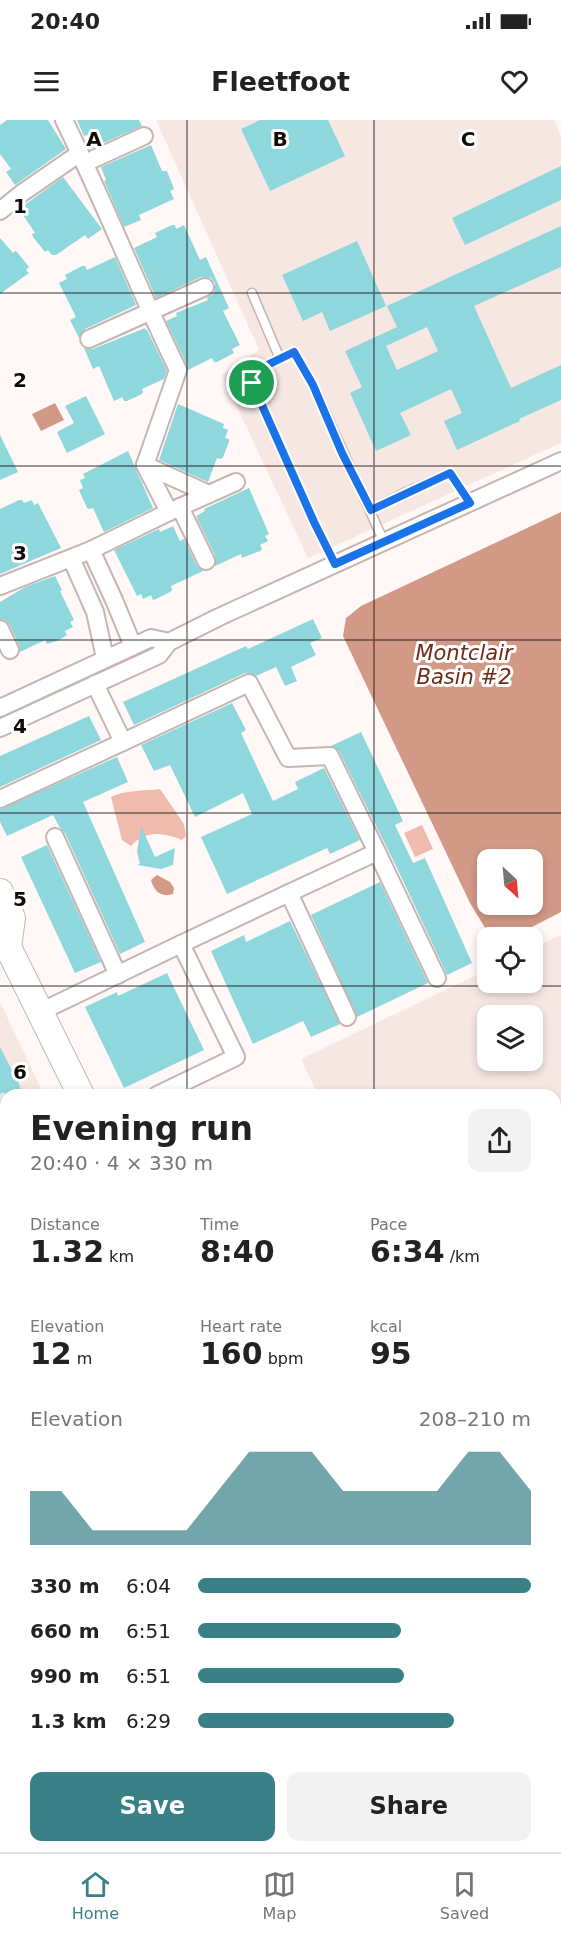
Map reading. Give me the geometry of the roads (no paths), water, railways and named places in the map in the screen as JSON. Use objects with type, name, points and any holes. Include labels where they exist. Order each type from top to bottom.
[{"type":"main road","points":[[0,892],[12,918],[3,946],[40,1012],[78,1089]]},
{"type":"street","points":[[64,120],[178,370],[145,465]]},
{"type":"street","points":[[0,211],[22,193],[82,158],[144,136]]},
{"type":"street","points":[[89,339],[205,287]]},
{"type":"street","points":[[0,728],[159,655],[169,642],[561,461]]},
{"type":"street","points":[[145,465],[209,494]]},
{"type":"street","points":[[145,465],[206,561]]},
{"type":"street","points":[[0,586],[91,550],[236,482]]},
{"type":"street","points":[[91,550],[133,646]]},
{"type":"street","points":[[71,558],[95,612],[105,658]]},
{"type":"street","points":[[0,630],[10,650]]},
{"type":"street","points":[[0,708],[151,638],[169,642]]},
{"type":"street","points":[[0,799],[249,683],[288,758],[330,756],[437,978]]},
{"type":"street","points":[[95,684],[123,742]]},
{"type":"street","points":[[55,837],[118,975]]},
{"type":"street","points":[[40,1012],[377,852]]},
{"type":"street","points":[[289,893],[347,1017]]},
{"type":"street","points":[[170,1089],[236,1057],[181,944]]},
{"type":"lane","points":[[252,293],[280,359]]},
{"type":"lane","points":[[335,564],[309,512],[252,383],[255,371],[294,352],[313,385],[384,542]]},
{"type":"lane","points":[[371,510],[450,473],[470,503]]},
{"type":"water","points":[[55,403],[64,420],[41,431],[32,414]]},
{"type":"water","name":"Montclair Basin #2","points":[[561,512],[561,912],[532,927],[485,927],[477,915],[543,915],[543,849],[477,849],[477,915],[343,636],[346,618],[361,606]]},
{"type":"water","points":[[157,875],[170,882],[174,888],[173,894],[165,895],[156,890],[151,880]]}]
